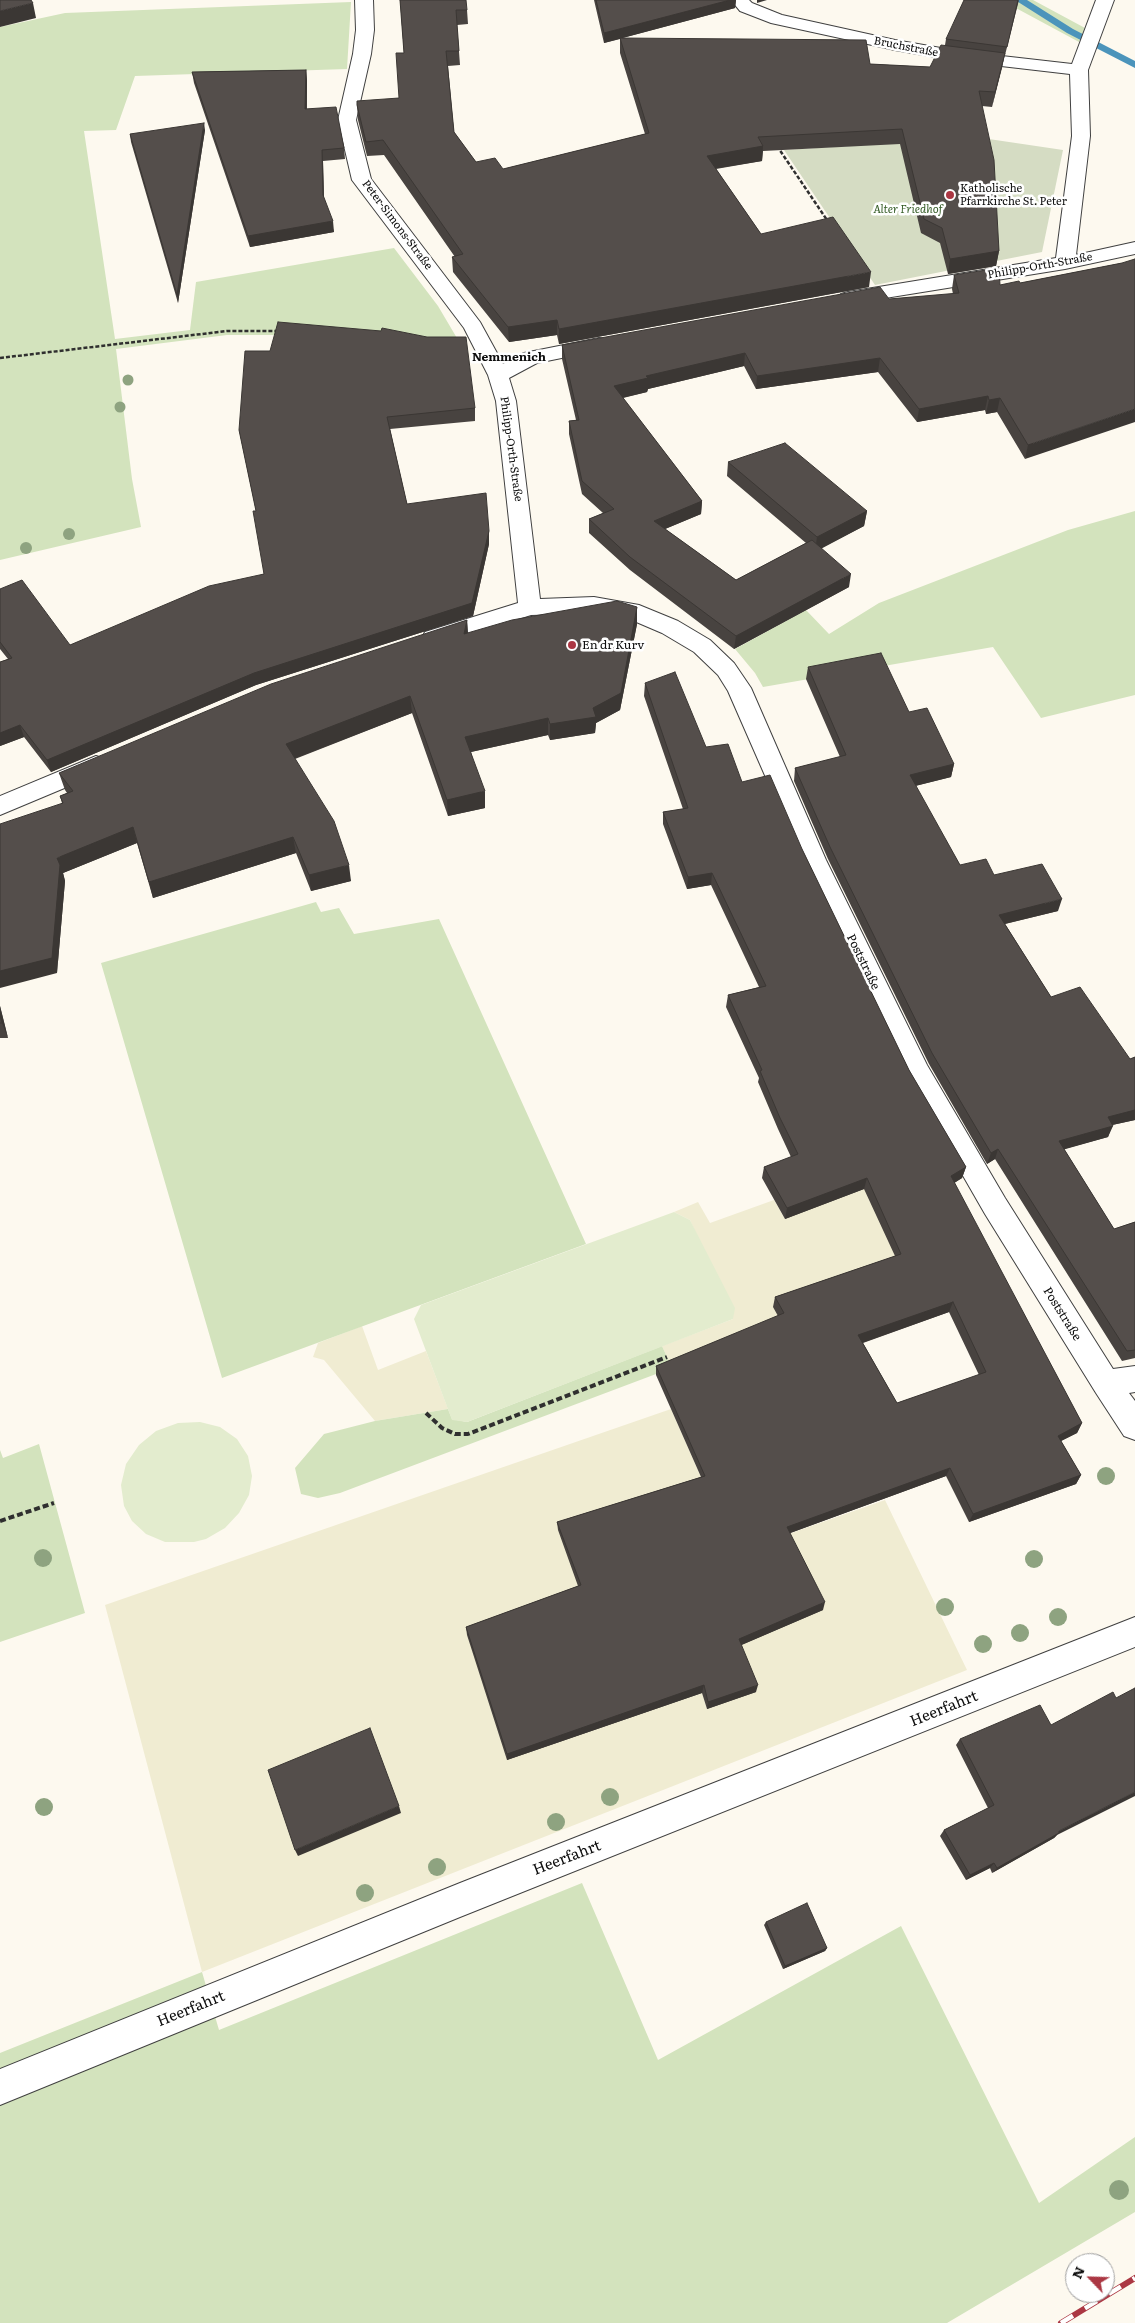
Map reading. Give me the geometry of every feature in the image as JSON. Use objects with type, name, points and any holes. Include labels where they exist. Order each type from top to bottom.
[{"type":"street","name":"Peter-Simons-Straße","points":[[364,0],[362,54],[348,120],[362,180],[473,326],[498,375]]},
{"type":"street","name":"Bruchstraße","points":[[740,0],[746,7],[777,19],[895,45],[950,55],[1079,70]]},
{"type":"street","points":[[1065,263],[1081,136],[1079,70],[1105,0]]},
{"type":"street","name":"Philipp-Orth-Straße","points":[[828,302],[1065,263],[1135,248]]},
{"type":"street","points":[[498,375],[531,358],[614,341]]},
{"type":"street","name":"Philipp-Orth-Straße","points":[[498,375],[506,401],[530,607]]},
{"type":"street","name":"Poststraße","points":[[530,607],[578,604],[631,611],[686,636],[702,646],[726,669],[740,688],[814,860],[917,1072],[995,1206],[1106,1384],[1135,1426]]},
{"type":"street","points":[[416,644],[530,607]]},
{"type":"street","points":[[0,806],[119,755]]},
{"type":"street","points":[[1106,1384],[1135,1379]]},
{"type":"street","name":"Heerfahrt","points":[[0,2087],[460,1900],[1135,1632]]},
{"type":"path","points":[[772,138],[830,224]]},
{"type":"path","points":[[0,358],[227,331],[287,330]]},
{"type":"path","points":[[426,1413],[442,1428],[456,1434],[468,1434],[667,1357]]},
{"type":"path","points":[[0,1522],[54,1503]]},
{"type":"shaded area","points":[[866,1172],[898,1264],[782,1323],[672,1368],[662,1346],[733,1319],[690,1220],[674,1212],[698,1202],[710,1223],[774,1200],[785,1219]]},
{"type":"shaded area","points":[[362,1326],[378,1370],[426,1351],[448,1409],[375,1421],[324,1360],[313,1357],[318,1343]]},
{"type":"shaded area","points":[[671,1409],[704,1484],[581,1593],[627,1718],[702,1693],[707,1709],[717,1597],[783,1536],[885,1500],[967,1670],[202,1972],[105,1605]]},
{"type":"green space","points":[[1001,0],[1033,0],[1085,28],[1079,42]]},
{"type":"green space","points":[[351,2],[347,69],[135,76],[116,130],[84,131],[115,339],[190,330],[196,282],[394,248],[438,306],[464,350],[280,335],[227,335],[116,349],[132,479],[141,527],[0,560],[0,27],[65,13]]},
{"type":"green space","name":"Alter Friedhof","points":[[982,138],[1063,150],[1042,252],[875,285],[784,150]]},
{"type":"green space","points":[[1135,511],[1135,695],[1041,718],[993,647],[763,687],[755,673],[735,649],[806,610],[829,634],[879,603],[1068,530]]},
{"type":"green space","points":[[316,902],[321,912],[339,908],[354,934],[439,919],[586,1244],[222,1378],[101,963]]},
{"type":"green space","points":[[674,1212],[690,1220],[735,1308],[733,1319],[467,1422],[452,1420],[414,1319],[421,1305]]},
{"type":"green space","points":[[662,1346],[672,1368],[340,1493],[318,1498],[301,1494],[295,1468],[324,1434],[375,1421],[448,1409],[452,1419],[467,1422]]},
{"type":"green space","points":[[200,1422],[220,1427],[237,1439],[248,1456],[252,1476],[249,1495],[239,1513],[225,1528],[206,1539],[194,1542],[165,1542],[146,1534],[132,1521],[124,1506],[121,1485],[126,1464],[139,1445],[156,1431],[178,1423]]},
{"type":"green space","points":[[39,1444],[85,1613],[0,1642],[0,1450],[3,1458]]},
{"type":"green space","points":[[582,1883],[658,2060],[901,1926],[1039,2203],[1135,2137],[1135,2212],[947,2323],[0,2323],[0,2053],[202,1972],[219,2030]]},
{"type":"building","points":[[0,0],[31,0],[33,3],[0,11]]},
{"type":"building","points":[[400,0],[466,0],[467,10],[456,10],[459,51],[446,51],[454,132],[476,162],[495,158],[503,169],[649,133],[620,38],[866,40],[870,64],[930,67],[941,45],[1005,53],[995,92],[979,91],[994,160],[999,251],[950,259],[942,228],[924,219],[902,129],[758,137],[763,146],[707,156],[761,234],[833,217],[871,272],[559,329],[557,320],[508,327],[452,257],[463,254],[383,140],[366,142],[357,101],[399,98],[396,53],[404,53]]},
{"type":"building","points":[[596,0],[730,0],[604,33]]},
{"type":"building","points":[[964,0],[1018,0],[1007,47],[946,39]]},
{"type":"building","points":[[306,70],[305,109],[336,107],[344,148],[322,150],[323,195],[333,221],[248,236],[192,72]]},
{"type":"building","points":[[204,123],[177,295],[130,134]]},
{"type":"building","points":[[1135,259],[1135,409],[1028,445],[1000,398],[989,400],[988,396],[919,409],[880,358],[757,376],[745,353],[646,376],[648,378],[614,386],[702,501],[654,521],[736,580],[812,540],[851,574],[736,636],[630,557],[589,519],[614,509],[582,481],[569,421],[579,420],[562,345],[880,287],[889,299],[959,293],[954,275],[999,268],[1000,285],[1019,281],[1020,283]]},
{"type":"building","points":[[278,322],[381,331],[382,328],[427,337],[466,337],[475,408],[387,417],[407,504],[486,493],[489,531],[472,603],[254,673],[47,760],[20,725],[0,733],[0,662],[12,658],[0,642],[0,589],[22,580],[70,645],[209,586],[264,574],[253,511],[256,511],[239,430],[245,351],[270,351]]},
{"type":"building","points":[[785,443],[867,511],[817,537],[728,462]]},
{"type":"building","points":[[617,601],[637,607],[621,693],[593,708],[596,717],[550,724],[548,718],[465,737],[485,791],[447,800],[410,696],[286,744],[334,821],[349,865],[309,875],[293,837],[149,882],[133,827],[57,858],[60,865],[52,958],[0,971],[0,824],[63,803],[60,796],[73,791],[59,773],[271,684],[467,620],[464,634],[512,620]]},
{"type":"building","points":[[881,653],[909,712],[927,708],[954,764],[910,775],[960,865],[986,859],[994,875],[1042,864],[1062,899],[999,915],[1051,997],[1080,987],[1130,1059],[1135,1057],[1135,1110],[1108,1117],[1113,1126],[1059,1141],[1114,1229],[1135,1222],[1135,1350],[1127,1351],[998,1149],[991,1153],[932,1053],[830,847],[795,768],[846,755],[808,667]]},
{"type":"building","points":[[675,672],[706,747],[728,744],[742,782],[770,775],[802,849],[909,1070],[966,1167],[951,1176],[1082,1423],[1058,1436],[1081,1475],[973,1514],[950,1468],[787,1527],[825,1602],[739,1639],[758,1685],[708,1702],[704,1685],[507,1754],[466,1627],[581,1585],[557,1522],[705,1476],[656,1366],[784,1313],[775,1297],[901,1254],[867,1178],[787,1208],[764,1167],[798,1154],[780,1118],[760,1071],[762,1070],[728,995],[766,986],[712,873],[688,877],[663,812],[688,808],[645,683]],"holes":[[[953,1302],[986,1372],[897,1403],[858,1335]]]},
{"type":"building","points":[[1135,1688],[1135,1792],[1059,1831],[1059,1833],[997,1868],[994,1863],[970,1875],[944,1830],[994,1805],[960,1739],[1040,1705],[1051,1725],[1113,1692],[1116,1698]]},
{"type":"building","points":[[370,1728],[399,1806],[295,1850],[268,1770]]},
{"type":"building","points":[[807,1903],[827,1948],[785,1966],[766,1922]]},
{"type":"waterway","points":[[1020,0],[1070,31],[1135,65]]},
{"type":"railway","points":[[1061,2323],[1135,2278]]},
{"type":"place","name":"Katholische Pfarrkirche St. Peter","points":[[950,195]]},
{"type":"place","name":"En dr Kurv","points":[[572,645]]},
{"type":"district","name":"Nemmenich","points":[[509,357]]}]
